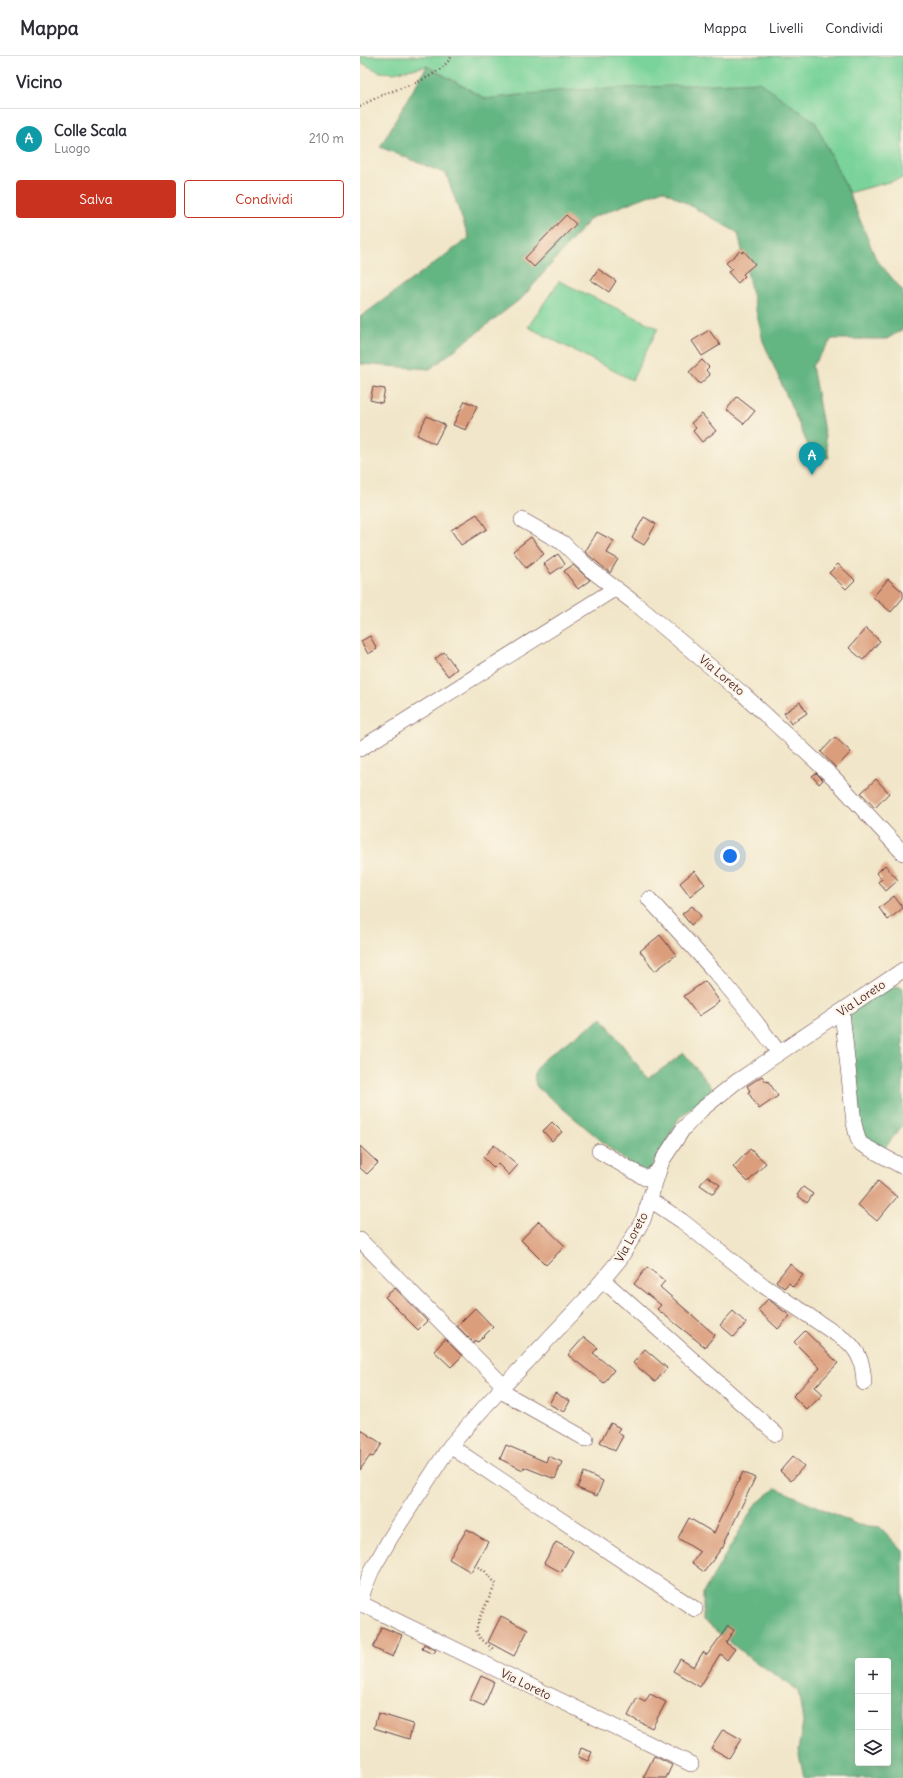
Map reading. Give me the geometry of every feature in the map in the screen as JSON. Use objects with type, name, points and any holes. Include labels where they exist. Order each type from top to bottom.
[{"type":"street","name":"Via Loreto","points":[[522,520],[563,543],[587,566],[716,670],[834,778],[903,853]]},
{"type":"street","points":[[360,749],[616,588]]},
{"type":"street","points":[[649,899],[721,978],[757,1022],[779,1054]]},
{"type":"street","name":"Via Loreto","points":[[691,1764],[360,1604],[362,1583],[450,1446],[501,1388],[603,1280],[627,1250],[643,1220],[658,1170],[674,1142],[695,1116],[736,1082],[903,970]]},
{"type":"street","points":[[842,1012],[854,1123],[858,1139],[866,1148],[903,1167]]},
{"type":"street","points":[[599,1151],[645,1178],[658,1170]]},
{"type":"street","points":[[649,1199],[682,1221],[764,1286],[848,1342],[860,1358],[863,1369],[864,1383]]},
{"type":"street","points":[[360,1240],[501,1388],[586,1439]]},
{"type":"street","points":[[603,1280],[776,1434]]},
{"type":"street","points":[[450,1446],[695,1609]]},
{"type":"path","points":[[360,107],[382,95],[428,78],[446,65],[452,56]]},
{"type":"path","points":[[468,1656],[474,1648],[489,1652],[493,1649],[479,1637],[476,1630],[480,1617],[496,1584],[484,1570],[478,1567]]},
{"type":"green space","points":[[360,56],[903,56],[903,178],[849,193],[815,122],[558,91],[486,99],[427,66],[393,73],[380,72],[360,62]]},
{"type":"green space","points":[[427,66],[486,99],[558,91],[759,82],[815,122],[849,193],[876,259],[903,291],[903,329],[887,339],[832,339],[812,366],[829,458],[813,457],[763,341],[738,233],[663,190],[591,218],[523,297],[430,369],[360,364],[360,317],[469,238],[446,174],[380,147]]},
{"type":"green space","points":[[559,281],[658,328],[632,380],[528,327]]},
{"type":"green space","points":[[887,987],[902,987],[903,989],[903,1125],[884,1149],[863,1142],[848,1012]]},
{"type":"green space","points":[[602,1018],[648,1079],[684,1053],[713,1090],[679,1118],[653,1167],[645,1171],[628,1163],[537,1087],[535,1082],[535,1071],[547,1057]]},
{"type":"green space","points":[[776,1488],[858,1525],[880,1527],[903,1551],[903,1778],[804,1778],[798,1750],[803,1722],[798,1690],[748,1657],[703,1620],[703,1593],[755,1505]]},
{"type":"building","points":[[566,215],[576,224],[534,267],[525,258]]},
{"type":"building","points":[[740,251],[742,253],[744,251],[755,264],[743,274],[745,276],[738,283],[728,272],[732,269],[726,263]]},
{"type":"building","points":[[598,269],[616,281],[609,292],[591,280]]},
{"type":"building","points":[[709,330],[720,345],[702,356],[692,341]]},
{"type":"building","points":[[702,360],[709,367],[706,370],[710,375],[700,384],[689,372]]},
{"type":"building","points":[[373,387],[385,389],[382,403],[370,400]]},
{"type":"building","points":[[737,397],[755,411],[744,424],[726,410]]},
{"type":"building","points":[[465,401],[477,406],[466,430],[453,425]]},
{"type":"building","points":[[702,414],[716,431],[702,442],[693,431],[696,428],[691,423]]},
{"type":"building","points":[[427,416],[445,425],[435,444],[417,435]]},
{"type":"building","points":[[477,514],[487,529],[461,545],[451,530]]},
{"type":"building","points":[[644,517],[656,524],[644,545],[632,538]]},
{"type":"building","points":[[597,532],[614,541],[607,553],[618,559],[610,573],[585,552]]},
{"type":"building","points":[[531,537],[544,554],[526,568],[513,551]]},
{"type":"building","points":[[558,554],[565,564],[551,574],[544,564]]},
{"type":"building","points":[[838,564],[855,580],[846,589],[829,573]]},
{"type":"building","points":[[573,565],[590,580],[578,589],[564,571]]},
{"type":"building","points":[[888,579],[903,592],[903,598],[891,612],[873,597]]},
{"type":"building","points":[[866,628],[880,641],[863,660],[849,648]]},
{"type":"building","points":[[370,636],[377,649],[368,654],[361,641]]},
{"type":"building","points":[[444,652],[457,669],[448,676],[435,659]]},
{"type":"building","points":[[800,702],[807,713],[791,724],[784,713]]},
{"type":"building","points":[[835,737],[851,752],[836,768],[821,752]]},
{"type":"building","points":[[816,773],[823,780],[819,784],[812,776]]},
{"type":"building","points":[[876,779],[889,793],[875,808],[861,793]]},
{"type":"building","points":[[885,865],[898,880],[886,891],[878,882],[882,879],[877,873]]},
{"type":"building","points":[[694,871],[705,884],[690,896],[680,883]]},
{"type":"building","points":[[894,896],[903,908],[888,920],[879,908]]},
{"type":"building","points":[[692,906],[701,916],[691,925],[682,914]]},
{"type":"building","points":[[660,935],[676,955],[655,971],[640,951]]},
{"type":"building","points":[[705,981],[720,1002],[699,1016],[684,996]]},
{"type":"building","points":[[762,1076],[766,1082],[768,1081],[778,1096],[759,1109],[748,1092],[750,1091],[747,1086]]},
{"type":"building","points":[[552,1122],[562,1132],[552,1141],[543,1131]]},
{"type":"building","points":[[494,1145],[518,1165],[509,1175],[498,1164],[494,1168],[483,1157]]},
{"type":"building","points":[[360,1146],[378,1163],[367,1174],[360,1168]]},
{"type":"building","points":[[750,1149],[766,1163],[748,1182],[733,1167]]},
{"type":"building","points":[[707,1176],[720,1185],[713,1194],[700,1185]]},
{"type":"building","points":[[878,1181],[897,1197],[877,1221],[858,1205]]},
{"type":"building","points":[[803,1187],[813,1194],[807,1203],[797,1195]]},
{"type":"building","points":[[539,1221],[565,1246],[546,1265],[521,1240]]},
{"type":"building","points":[[790,1264],[803,1275],[793,1287],[789,1283],[784,1288],[776,1281]]},
{"type":"building","points":[[647,1267],[665,1281],[660,1287],[715,1335],[705,1347],[657,1309],[661,1305],[634,1284]]},
{"type":"building","points":[[395,1288],[427,1321],[418,1330],[385,1297]]},
{"type":"building","points":[[768,1299],[790,1316],[778,1329],[758,1310]]},
{"type":"building","points":[[475,1308],[493,1327],[478,1342],[476,1340],[474,1343],[457,1326]]},
{"type":"building","points":[[733,1311],[746,1323],[734,1337],[720,1325]]},
{"type":"building","points":[[805,1331],[838,1363],[815,1387],[823,1394],[807,1410],[793,1396],[820,1368],[794,1342]]},
{"type":"building","points":[[584,1337],[598,1348],[593,1353],[614,1370],[604,1383],[568,1355]]},
{"type":"building","points":[[445,1339],[462,1356],[451,1367],[434,1351]]},
{"type":"building","points":[[645,1349],[667,1368],[655,1382],[633,1363]]},
{"type":"building","points":[[555,1393],[570,1401],[564,1412],[549,1404]]},
{"type":"building","points":[[611,1423],[620,1428],[617,1432],[623,1436],[615,1451],[600,1442]]},
{"type":"building","points":[[360,1429],[382,1444],[373,1457],[370,1456],[360,1470]]},
{"type":"building","points":[[506,1445],[546,1462],[548,1456],[562,1462],[555,1479],[524,1467],[523,1470],[500,1459]]},
{"type":"building","points":[[793,1456],[804,1466],[791,1481],[780,1471]]},
{"type":"building","points":[[584,1472],[603,1481],[597,1496],[577,1488]]},
{"type":"building","points":[[743,1472],[755,1478],[725,1541],[726,1542],[704,1572],[692,1563],[700,1552],[678,1538],[689,1518],[714,1533]]},
{"type":"building","points":[[467,1529],[488,1542],[471,1572],[449,1559]]},
{"type":"building","points":[[556,1542],[573,1551],[561,1572],[544,1563]]},
{"type":"building","points":[[501,1616],[528,1630],[514,1656],[488,1642]]},
{"type":"building","points":[[728,1626],[734,1630],[726,1643],[735,1649],[727,1660],[720,1654],[700,1687],[673,1671],[680,1659],[694,1667],[703,1652],[707,1655]]},
{"type":"building","points":[[382,1627],[402,1635],[393,1657],[373,1648]]},
{"type":"building","points":[[424,1644],[436,1650],[433,1654],[422,1649]]},
{"type":"building","points":[[481,1676],[494,1682],[484,1706],[470,1700]]},
{"type":"building","points":[[650,1694],[666,1702],[652,1728],[628,1716],[637,1698],[645,1702]]},
{"type":"building","points":[[378,1713],[413,1724],[409,1739],[374,1728]]},
{"type":"building","points":[[723,1729],[741,1739],[729,1758],[711,1748]]},
{"type":"building","points":[[581,1748],[592,1752],[588,1761],[578,1757]]},
{"type":"building","points":[[654,1756],[672,1765],[666,1778],[643,1778]]},
{"type":"place","name":"Colle Scala","points":[[812,475]]}]
